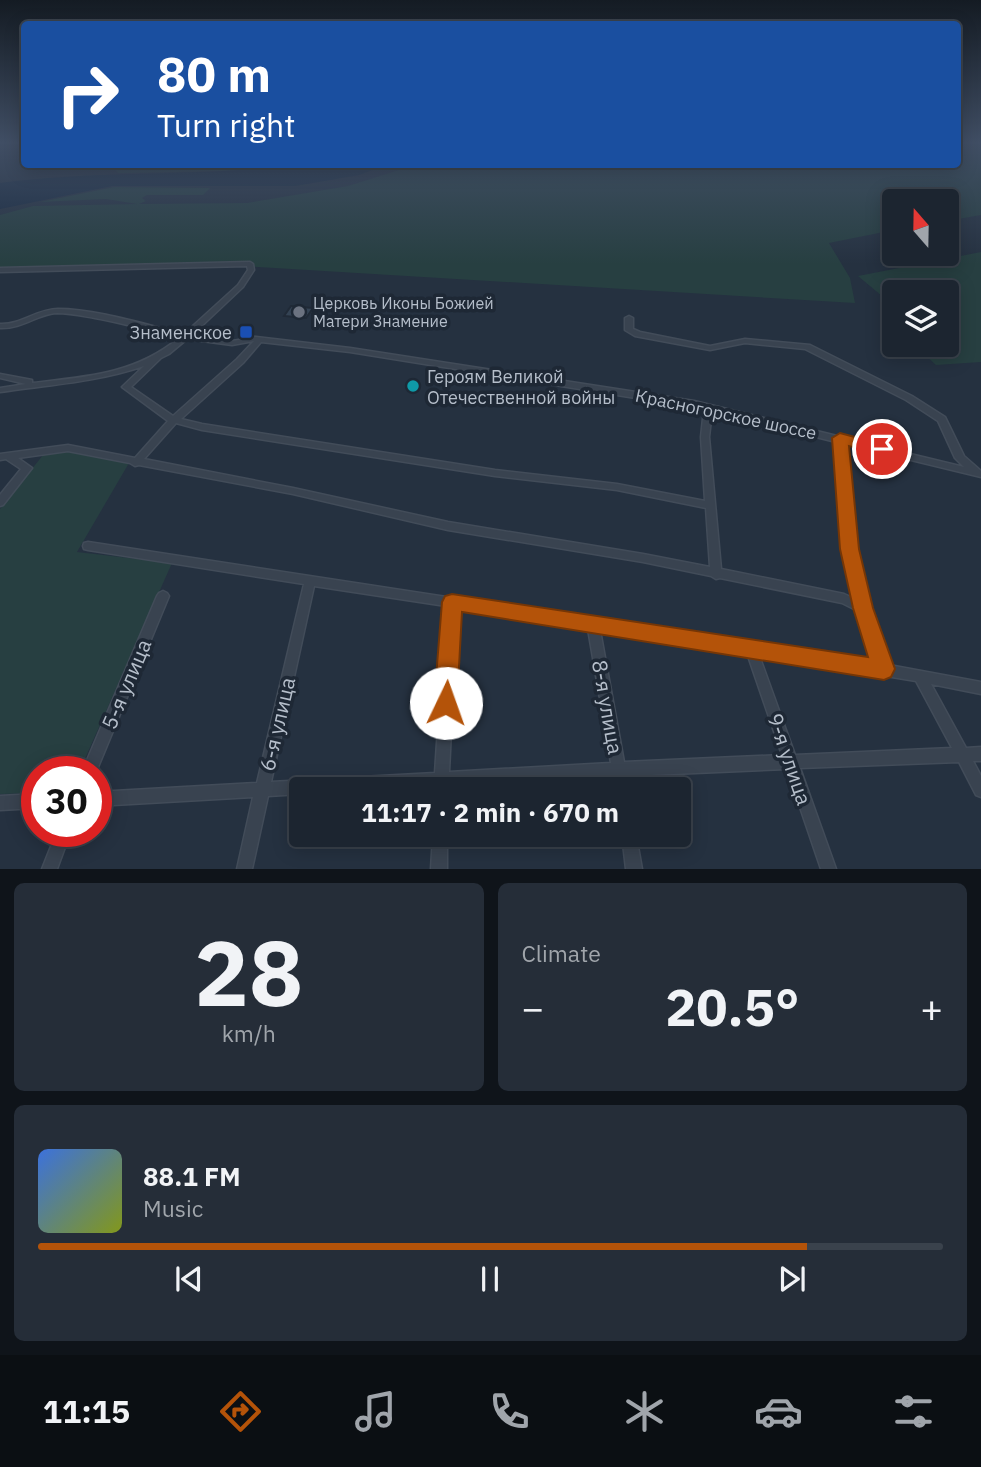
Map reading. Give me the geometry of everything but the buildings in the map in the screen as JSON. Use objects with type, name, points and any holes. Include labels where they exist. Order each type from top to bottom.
[{"type":"street","points":[[0,270],[250,264],[251,270],[241,286],[126,387],[174,420],[291,443],[617,487],[709,505]]},
{"type":"street","points":[[0,326],[17,327],[42,314],[64,311],[184,338],[232,343],[260,339]]},
{"type":"street","points":[[629,318],[629,330],[638,334],[710,348],[745,341],[807,347],[909,398],[942,419],[960,458],[980,474]]},
{"type":"street","points":[[248,338],[260,339]]},
{"type":"street","points":[[135,463],[174,420],[240,361],[260,339]]},
{"type":"street","name":"Красногорское шоссе","points":[[260,339],[350,350],[708,407],[980,474]]},
{"type":"street","points":[[0,390],[101,374],[157,358]]},
{"type":"street","points":[[0,376],[24,382],[42,382]]},
{"type":"street","points":[[708,407],[705,437],[716,575]]},
{"type":"street","points":[[840,438],[849,549],[863,608],[884,669]]},
{"type":"street","points":[[4,456],[68,448],[135,463],[293,491],[447,526],[511,534],[844,599],[863,608]]},
{"type":"street","points":[[0,502],[27,468],[4,456]]},
{"type":"street","points":[[88,546],[884,669],[981,688]]},
{"type":"street","name":"6-я улица","points":[[244,869],[310,580]]},
{"type":"street","name":"5-я улица","points":[[96,756],[163,596]]},
{"type":"street","points":[[441,777],[452,602]]},
{"type":"street","name":"8-я улица","points":[[593,624],[620,777]]},
{"type":"street","name":"9-я улица","points":[[751,649],[829,869]]},
{"type":"street","points":[[920,676],[981,790]]},
{"type":"street","points":[[524,777],[618,769],[981,754]]},
{"type":"street","points":[[112,798],[289,789]]},
{"type":"street","points":[[0,803],[21,802]]},
{"type":"street","points":[[49,869],[58,847]]},
{"type":"street","points":[[439,869],[440,847]]},
{"type":"street","points":[[631,847],[634,869]]},
{"type":"green space","points":[[359,183],[981,183],[981,215],[959,219],[959,189],[882,189],[882,232],[829,243],[850,278],[855,303],[241,266],[0,272],[0,215],[33,206],[137,204],[106,199],[40,202],[114,187],[210,188],[203,195],[147,195],[142,198],[146,201],[139,204],[247,203]]},
{"type":"green space","points":[[981,252],[981,362],[936,365],[927,357],[959,357],[959,280],[882,280],[882,296],[858,276],[909,266],[959,266],[959,256]]},
{"type":"green space","points":[[47,450],[73,451],[129,463],[77,552],[172,563],[86,756],[21,756],[21,793],[0,794],[0,509]]},
{"type":"water","points":[[0,183],[315,183],[295,186],[112,186],[0,209]]},
{"type":"place","name":"Церковь Иконы Божией Матери Знамение","points":[[299,312]]},
{"type":"place","name":"Знаменское","points":[[246,332]]},
{"type":"place","name":"Героям Великой Отечественной войны","points":[[413,386]]},
{"type":"route","points":[[446,703],[452,602],[884,669],[863,608],[849,549],[840,438],[882,449]]}]
